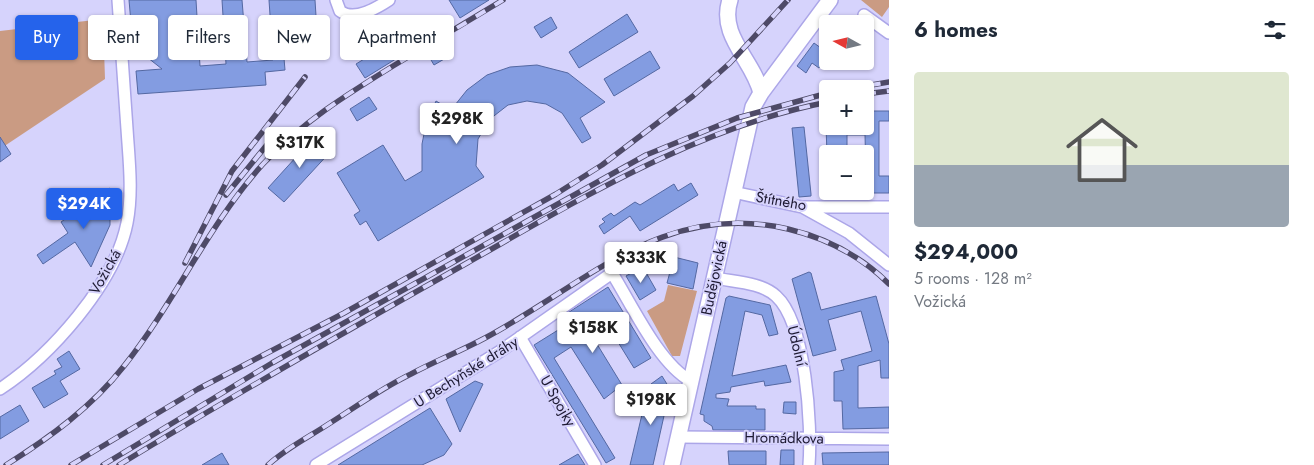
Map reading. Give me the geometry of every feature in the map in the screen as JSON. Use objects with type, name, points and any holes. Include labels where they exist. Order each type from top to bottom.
[{"type":"main road","points":[[730,0],[727,14],[729,31],[758,79],[760,93]]},
{"type":"main road","name":"Budějovická","points":[[672,465],[753,107],[760,93],[830,0]]},
{"type":"street","name":"Vožická","points":[[0,389],[40,358],[75,320],[110,266],[127,225],[130,177],[118,0]]},
{"type":"street","points":[[336,0],[343,13],[352,14],[374,10],[389,0]]},
{"type":"street","points":[[874,22],[889,33]]},
{"type":"street","name":"Štítného","points":[[733,192],[802,207],[889,207]]},
{"type":"street","points":[[802,207],[850,233],[889,265]]},
{"type":"street","name":"U Bechyňské dráhy","points":[[316,465],[520,337],[612,273],[663,356],[677,372],[691,381]]},
{"type":"street","name":"Údolní","points":[[715,278],[760,287],[777,296],[789,315],[809,398],[811,439],[809,465]]},
{"type":"street","name":"U Spojky","points":[[520,337],[595,465]]},
{"type":"street","name":"Hromádkova","points":[[678,437],[889,439]]},
{"type":"shaded area","points":[[861,0],[889,0],[889,7],[882,17]]},
{"type":"shaded area","points":[[88,21],[88,60],[104,60],[105,79],[0,149],[0,31],[15,29],[15,60],[78,60],[78,22]]},
{"type":"shaded area","points":[[668,285],[697,291],[680,356],[672,356],[647,311],[664,301]]},
{"type":"building","points":[[129,0],[196,0],[197,15],[168,15],[168,60],[200,60],[200,66],[226,64],[226,60],[247,60],[247,62],[284,60],[285,70],[265,72],[266,85],[138,94],[136,71],[162,69],[151,60],[158,60],[158,15],[130,15]]},
{"type":"building","points":[[222,0],[242,0],[243,15],[223,15]]},
{"type":"building","points":[[269,0],[315,0],[316,15],[270,15]]},
{"type":"building","points":[[449,0],[489,0],[460,18]]},
{"type":"building","points":[[627,14],[638,32],[579,68],[569,52]]},
{"type":"building","points":[[551,17],[557,28],[541,38],[534,27]]},
{"type":"building","points":[[814,43],[819,47],[819,68],[812,63],[806,73],[797,66]]},
{"type":"building","points":[[650,51],[660,68],[614,96],[604,79]]},
{"type":"building","points":[[362,60],[394,60],[365,78],[356,64]]},
{"type":"building","points":[[431,60],[442,60],[434,65]]},
{"type":"building","points":[[537,65],[568,73],[605,102],[580,118],[591,138],[582,143],[562,113],[546,104],[527,101],[508,105],[490,119],[478,139],[476,166],[484,177],[378,241],[366,221],[360,225],[354,215],[360,211],[337,173],[383,145],[405,181],[422,171],[422,144],[426,124],[436,101],[451,110],[467,90],[487,75],[510,67]]},
{"type":"building","points":[[369,97],[377,109],[357,121],[350,109]]},
{"type":"building","points":[[874,111],[889,111],[889,121],[879,121],[879,176],[889,176],[889,193],[874,193],[874,145],[865,145],[865,135],[874,135]]},
{"type":"building","points":[[804,127],[811,196],[799,197],[792,128]]},
{"type":"building","points":[[316,135],[332,150],[284,202],[268,188]]},
{"type":"building","points":[[826,135],[847,135],[847,145],[827,145]]},
{"type":"building","points":[[0,137],[11,154],[0,162]]},
{"type":"building","points":[[691,183],[698,195],[640,231],[630,216],[604,234],[599,226],[605,222],[602,219],[611,213],[614,216],[635,202],[640,205],[674,184],[678,191]]},
{"type":"building","points":[[110,188],[110,225],[91,267],[75,242],[43,264],[37,255],[68,233],[61,222]]},
{"type":"building","points":[[674,257],[698,263],[693,289],[667,283]]},
{"type":"building","points":[[644,269],[656,290],[640,300],[626,276]]},
{"type":"building","points":[[809,272],[811,273],[821,310],[876,296],[889,344],[889,378],[881,378],[880,360],[858,366],[858,408],[889,407],[889,428],[843,429],[842,401],[834,401],[834,372],[844,370],[841,360],[872,351],[861,311],[828,320],[836,350],[813,356],[792,279]]},
{"type":"building","points":[[608,287],[651,358],[634,368],[605,321],[589,331],[622,385],[604,399],[571,347],[554,358],[615,458],[606,463],[534,345],[571,322],[566,314]]},
{"type":"building","points":[[729,296],[770,305],[778,334],[769,336],[762,315],[745,311],[732,376],[786,365],[791,382],[765,386],[764,381],[731,387],[730,392],[716,394],[716,398],[729,399],[727,406],[756,406],[756,409],[765,409],[765,430],[713,430],[712,426],[704,421],[704,415],[700,414],[726,298]]},
{"type":"building","points":[[69,351],[80,369],[60,381],[68,394],[44,408],[32,388],[56,374],[54,371],[62,367],[57,359]]},
{"type":"building","points":[[662,376],[670,389],[653,465],[630,465],[644,406],[652,408],[655,391],[651,384]]},
{"type":"building","points":[[475,381],[483,384],[460,432],[446,399]]},
{"type":"building","points":[[784,402],[796,402],[796,414],[783,413]]},
{"type":"building","points":[[20,405],[29,421],[0,439],[0,417]]},
{"type":"building","points":[[430,408],[452,444],[444,455],[422,465],[338,465]]},
{"type":"building","points":[[781,450],[794,450],[794,465],[780,465]]},
{"type":"building","points":[[728,451],[766,451],[766,465],[729,465]]},
{"type":"building","points":[[889,452],[889,465],[823,465],[822,453]]},
{"type":"building","points":[[222,453],[229,465],[202,465]]},
{"type":"building","points":[[578,454],[585,465],[559,465]]},
{"type":"railway","points":[[6,465],[69,421],[112,381],[160,316],[225,212],[263,164],[278,149],[308,123],[341,99],[503,0]]},
{"type":"railway","points":[[71,465],[198,389],[344,313],[556,194],[602,165],[693,96],[730,63],[788,0]]},
{"type":"railway","points":[[185,263],[232,171],[305,77]]},
{"type":"railway","points":[[874,85],[889,82]]},
{"type":"railway","points":[[874,93],[889,91]]},
{"type":"railway","points":[[103,465],[272,363],[646,155],[737,118],[819,95]]},
{"type":"railway","points":[[119,465],[336,337],[597,190],[686,147],[732,129],[779,114],[819,104]]},
{"type":"railway","points":[[226,195],[270,141]]},
{"type":"railway","points":[[268,465],[289,449],[389,385],[485,338],[522,317],[592,272],[628,252],[664,237],[702,226],[743,223],[788,229],[830,243],[843,250],[867,265],[889,284]]}]
